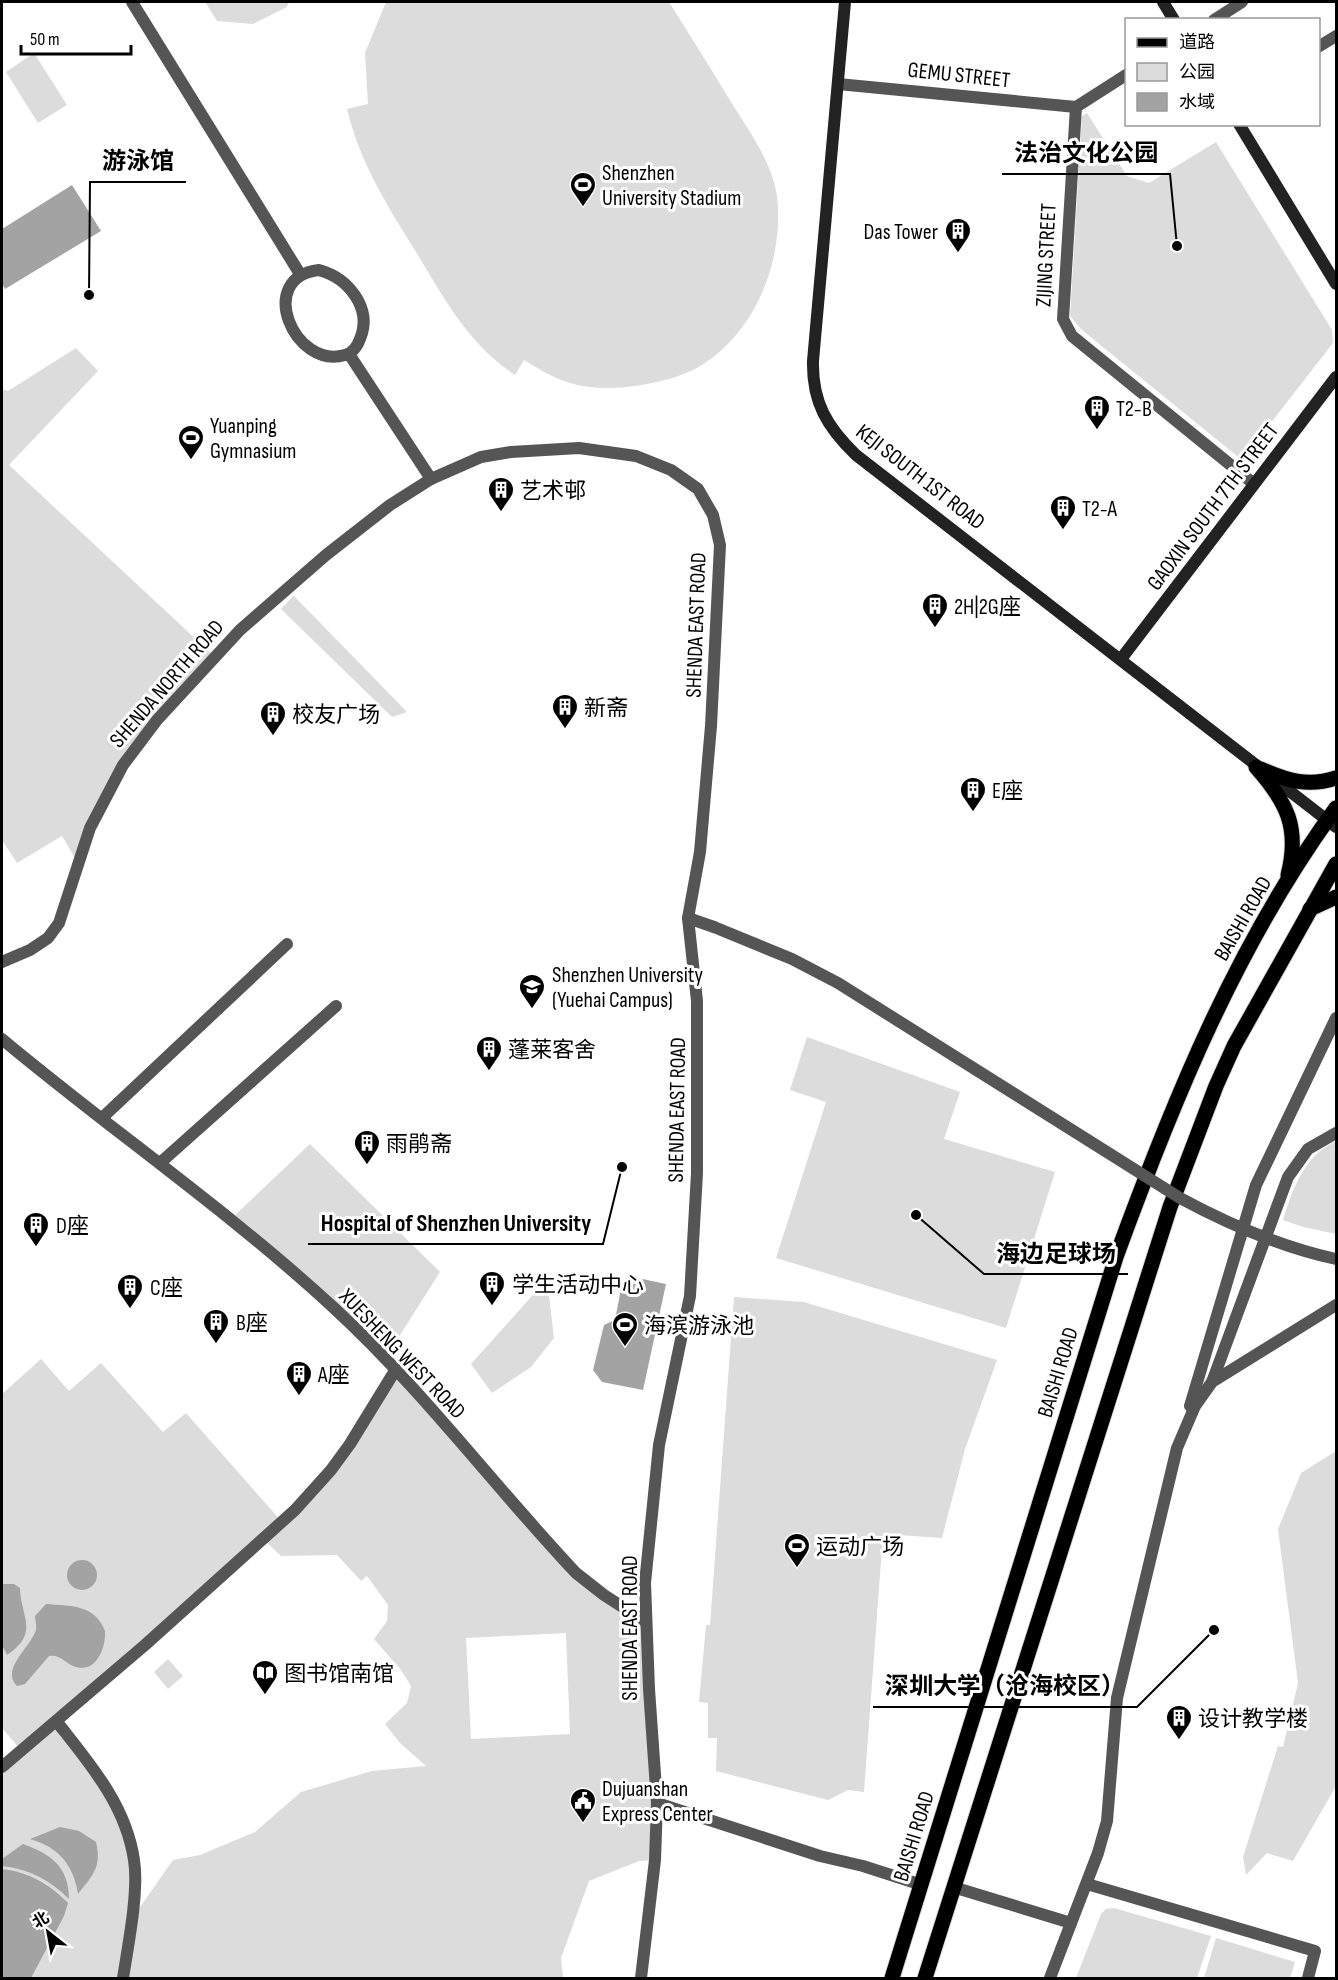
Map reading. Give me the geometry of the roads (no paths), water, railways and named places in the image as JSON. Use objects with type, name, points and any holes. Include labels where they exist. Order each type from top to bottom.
[{"type":"main road","points":[[1256,767],[1290,782],[1306,784],[1336,778]]},
{"type":"main road","points":[[1256,767],[1273,786],[1293,830],[1292,860],[1284,889]]},
{"type":"main road","name":"BAISHI ROAD","points":[[892,1978],[1116,1257],[1159,1140],[1209,1026],[1284,889],[1334,819]]},
{"type":"main road","points":[[926,1978],[1170,1207],[1229,1056],[1336,864]]},
{"type":"main road","points":[[1310,909],[1336,897]]},
{"type":"street","points":[[132,2],[300,274]]},
{"type":"street","name":"KEJI SOUTH 1ST ROAD","points":[[845,2],[813,361],[814,390],[823,416],[856,455],[1121,659],[1256,767],[1334,819]]},
{"type":"street","points":[[1163,2],[1173,18]]},
{"type":"street","points":[[1217,18],[1242,2]]},
{"type":"street","points":[[1320,46],[1336,36]]},
{"type":"street","points":[[1076,107],[1125,76]]},
{"type":"street","name":"GEMU STREET","points":[[838,84],[1076,107]]},
{"type":"street","name":"ZIJING STREET","points":[[1076,107],[1062,303],[1065,325],[1072,336],[1254,484]]},
{"type":"street","points":[[1240,126],[1336,284]]},
{"type":"street","points":[[319,270],[329,273],[348,286],[356,296],[362,307],[362,335],[356,347],[349,354],[329,356],[314,351],[294,333],[288,320],[287,298],[292,282],[300,274],[319,270]]},
{"type":"street","points":[[349,354],[431,479]]},
{"type":"street","name":"GAOXIN SOUTH 7TH STREET","points":[[1121,659],[1336,377]]},
{"type":"street","name":"SHENDA EAST ROAD","points":[[431,479],[481,457],[511,452],[579,448],[636,456],[671,470],[698,489],[713,515],[720,545],[715,681],[700,852],[688,918],[698,1001],[697,1173],[690,1296],[659,1445],[645,1583],[657,1803],[655,1860],[641,1978]]},
{"type":"street","name":"SHENDA NORTH ROAD","points":[[2,962],[30,950],[48,938],[59,923],[90,828],[123,765],[157,720],[240,630],[326,555],[390,505],[431,479]]},
{"type":"street","points":[[688,918],[792,959],[838,982],[1179,1198],[1284,1246],[1336,1259]]},
{"type":"street","points":[[103,1117],[287,944]]},
{"type":"street","points":[[159,1163],[336,1006]]},
{"type":"street","points":[[1050,1978],[1087,1884],[1107,1821],[1114,1727],[1126,1655],[1178,1449],[1256,1185],[1336,1018]]},
{"type":"street","name":"XUESHENG WEST ROAD","points":[[2,1039],[103,1117],[332,1306],[396,1369],[576,1573],[604,1595],[646,1622]]},
{"type":"street","points":[[1178,1449],[1195,1406],[1212,1382],[1227,1346],[1288,1177],[1308,1149],[1336,1133]]},
{"type":"street","points":[[1212,1382],[1336,1305]]},
{"type":"street","points":[[2,1767],[57,1722],[295,1510],[332,1470],[396,1369]]},
{"type":"street","points":[[57,1722],[95,1769],[121,1812],[135,1861],[132,1918],[123,1978]]},
{"type":"street","points":[[657,1803],[820,1856],[863,1866],[922,1885]]},
{"type":"street","points":[[1087,1884],[1315,1951],[1308,1978]]},
{"type":"street","points":[[953,1887],[1071,1923]]},
{"type":"water","points":[[72,185],[101,231],[5,289],[2,283],[2,229]]},
{"type":"water","name":"海滨游泳池","points":[[633,1277],[666,1284],[643,1390],[602,1382],[593,1370],[604,1325],[615,1320],[621,1289]]},
{"type":"water","points":[[82,1560],[88,1561],[96,1569],[96,1581],[88,1589],[82,1590],[76,1589],[68,1581],[67,1575],[68,1569],[76,1561]]},
{"type":"water","points":[[2,1584],[14,1584],[20,1588],[26,1624],[23,1639],[7,1655],[2,1645]]},
{"type":"water","points":[[46,1604],[81,1608],[95,1616],[105,1631],[102,1651],[95,1662],[83,1668],[72,1666],[57,1656],[49,1656],[25,1684],[17,1686],[12,1672],[14,1665],[36,1630],[35,1616]]},
{"type":"water","points":[[60,1827],[79,1831],[96,1842],[98,1858],[95,1870],[78,1894],[73,1875],[63,1859],[49,1847],[30,1839]]},
{"type":"water","points":[[23,1844],[50,1857],[62,1870],[66,1878],[69,1899],[38,1876],[2,1866],[2,1859]]},
{"type":"water","points":[[2,1869],[38,1880],[68,1903],[64,1916],[31,1978],[2,1978]]},
{"type":"place","name":"Shenzhen University Stadium","points":[[583,208]]},
{"type":"place","name":"法治文化公园","points":[[1177,246]]},
{"type":"place","name":"Das Tower","points":[[958,254]]},
{"type":"place","name":"游泳馆","points":[[89,295]]},
{"type":"place","name":"T2-B","points":[[1097,431]]},
{"type":"place","name":"Yuanping Gymnasium","points":[[191,461]]},
{"type":"place","name":"艺术邨","points":[[501,513]]},
{"type":"place","name":"T2-A","points":[[1063,531]]},
{"type":"place","name":"2H|2G座","points":[[935,629]]},
{"type":"place","name":"新斋","points":[[565,730]]},
{"type":"place","name":"校友广场","points":[[273,737]]},
{"type":"place","name":"E座","points":[[973,813]]},
{"type":"place","name":"Shenzhen University (Yuehai Campus)","points":[[532,1010]]},
{"type":"place","name":"蓬莱客舍","points":[[489,1072]]},
{"type":"place","name":"雨鹃斋","points":[[367,1166]]},
{"type":"place","name":"Hospital of Shenzhen University","points":[[622,1167]]},
{"type":"place","name":"海边足球场","points":[[916,1215]]},
{"type":"place","name":"D座","points":[[36,1248]]},
{"type":"place","name":"学生活动中心","points":[[492,1307]]},
{"type":"place","name":"C座","points":[[130,1310]]},
{"type":"place","name":"B座","points":[[216,1345]]},
{"type":"place","name":"海滨游泳池","points":[[625,1348]]},
{"type":"place","name":"A座","points":[[299,1397]]},
{"type":"place","name":"运动广场","points":[[797,1569]]},
{"type":"place","name":"深圳大学（沧海校区）","points":[[1214,1630]]},
{"type":"place","name":"图书馆南馆","points":[[265,1696]]},
{"type":"place","name":"设计教学楼","points":[[1179,1741]]},
{"type":"place","name":"Dujuanshan Express Center","points":[[583,1824]]}]
